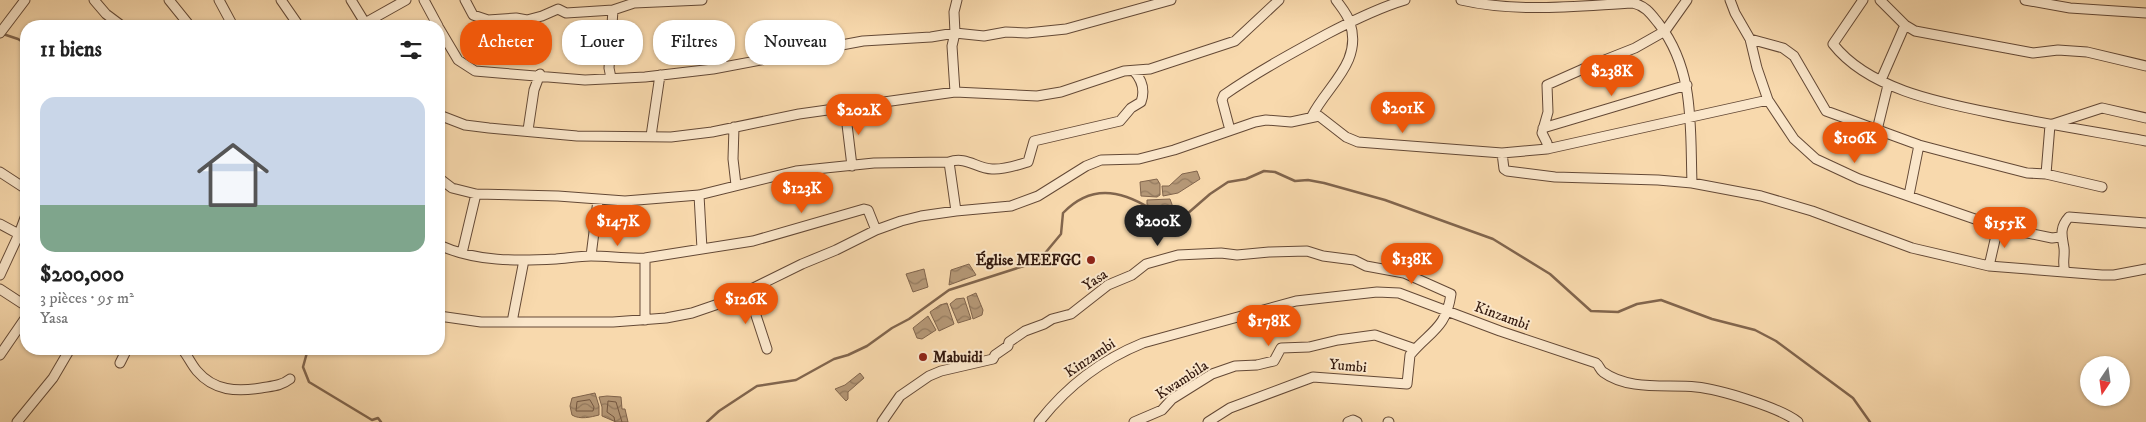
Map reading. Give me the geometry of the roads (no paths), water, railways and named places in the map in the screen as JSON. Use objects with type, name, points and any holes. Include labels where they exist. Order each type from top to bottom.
[{"type":"street","points":[[1,31],[26,0]]},
{"type":"street","points":[[94,0],[114,20]]},
{"type":"street","points":[[169,0],[185,20]]},
{"type":"street","points":[[219,0],[230,20]]},
{"type":"street","points":[[281,0],[295,20]]},
{"type":"street","points":[[351,0],[364,20]]},
{"type":"street","points":[[374,20],[406,0]]},
{"type":"street","points":[[424,0],[434,20]]},
{"type":"street","points":[[464,0],[473,15],[488,20],[516,18],[527,20],[558,9],[572,13],[612,10],[634,3],[702,0]]},
{"type":"street","points":[[955,92],[952,46],[954,12],[958,0]]},
{"type":"street","points":[[445,39],[455,56],[467,67],[479,72],[540,74],[585,80],[660,75],[736,65],[846,44],[930,37],[954,33],[984,36],[1006,32],[1027,33],[1066,30],[1171,0]]},
{"type":"street","points":[[445,117],[465,125],[577,136],[671,137],[799,114],[955,92],[1037,96],[1068,90],[1124,71],[1150,69],[1235,41],[1279,0]]},
{"type":"street","points":[[1312,116],[1317,106],[1344,71],[1353,45],[1350,23],[1336,0]]},
{"type":"street","points":[[1230,130],[1222,100],[1224,95],[1266,68],[1350,23],[1391,4],[1405,0]]},
{"type":"street","points":[[1461,0],[1539,9],[1571,5],[1633,3],[1644,6],[1665,32],[1676,52],[1687,85],[1691,116],[1692,183]]},
{"type":"street","points":[[1546,149],[1547,143],[1542,132],[1549,111],[1547,85],[1592,64],[1635,48],[1665,32],[1687,0]]},
{"type":"street","points":[[1730,0],[1734,13],[1750,39],[1768,100],[1794,139],[1816,159],[1859,179],[1998,227],[2052,238],[2060,237]]},
{"type":"street","points":[[1862,0],[1834,44],[1850,62],[1885,82],[1961,108],[2051,126],[2146,141]]},
{"type":"street","points":[[1880,0],[1905,25],[1915,31],[2033,53],[2058,50],[2087,52],[2146,66]]},
{"type":"street","points":[[2025,0],[2070,8],[2146,14]]},
{"type":"street","points":[[611,78],[609,68],[613,35],[612,10]]},
{"type":"street","points":[[1878,130],[1885,82],[1905,25]]},
{"type":"street","points":[[1750,39],[1788,50],[1794,56],[1826,111],[1920,145],[2027,173],[2046,174],[2102,187]]},
{"type":"street","points":[[445,183],[452,188],[476,194],[558,196],[625,201],[700,194],[796,171],[904,161],[950,162],[959,158],[992,169],[1009,167],[1028,162],[1034,141],[1120,121],[1131,108],[1141,102],[1143,95],[1142,84],[1134,71]]},
{"type":"street","points":[[528,130],[534,90],[540,74]]},
{"type":"street","points":[[651,136],[660,75]]},
{"type":"street","points":[[1543,128],[1687,85]]},
{"type":"street","points":[[445,317],[481,322],[612,322],[645,320],[692,313],[727,301],[876,230],[921,216],[1011,206],[1038,196],[1086,166],[1101,160],[1139,158],[1174,150],[1255,122],[1291,122],[1319,116],[1346,137],[1358,142],[1502,153],[1546,149],[1768,100]]},
{"type":"street","points":[[845,108],[852,166]]},
{"type":"street","points":[[2051,126],[2074,116],[2102,108],[2146,118]]},
{"type":"street","points":[[2046,174],[2051,126]]},
{"type":"street","points":[[734,127],[732,159],[736,185]]},
{"type":"street","points":[[1909,195],[1920,145]]},
{"type":"street","points":[[1502,153],[1504,169],[1507,172],[1555,177],[1658,180],[1692,183],[1761,196],[1812,211],[1912,248],[1989,266],[2114,275],[2146,269]]},
{"type":"street","points":[[950,162],[956,211]]},
{"type":"street","points":[[0,172],[20,185]]},
{"type":"street","points":[[462,253],[476,194]]},
{"type":"street","points":[[700,194],[702,249]]},
{"type":"street","points":[[591,256],[598,200]]},
{"type":"street","points":[[445,247],[482,258],[524,260],[591,256],[620,259],[645,258],[753,241],[864,209],[868,210],[876,230]]},
{"type":"street","points":[[2065,272],[2062,265],[2063,245],[2060,237],[2066,220],[2073,216],[2109,221],[2146,223]]},
{"type":"street","points":[[0,224],[20,234]]},
{"type":"street","points":[[1989,266],[1998,227]]},
{"type":"street","points":[[0,275],[20,241]]},
{"type":"street","name":"Yasa","points":[[882,422],[900,396],[929,376],[941,371],[993,359],[995,355],[1025,331],[1052,319],[1071,314],[1108,285],[1132,275],[1146,264],[1168,256],[1204,253],[1237,255],[1302,251],[1354,260],[1366,266],[1404,273],[1450,293],[1448,312]]},
{"type":"street","points":[[645,258],[645,320]]},
{"type":"street","points":[[512,322],[524,260]]},
{"type":"street","points":[[0,289],[20,302]]},
{"type":"street","points":[[748,291],[767,349]]},
{"type":"street","name":"Kinzambi","points":[[1039,422],[1058,399],[1082,377],[1120,352],[1173,333],[1296,301],[1377,292],[1399,294],[1596,363],[1602,371],[1624,382],[1703,388],[1752,401],[1784,413],[1798,422]]},
{"type":"street","points":[[1415,349],[1434,333],[1448,312]]},
{"type":"street","points":[[0,355],[20,326]]},
{"type":"street","name":"Kwambila","points":[[1134,422],[1162,410],[1172,399],[1212,374],[1235,366],[1257,365],[1274,361],[1281,348],[1309,347],[1338,340],[1375,335],[1415,349]]},
{"type":"street","name":"Yumbi","points":[[1208,422],[1230,408],[1313,377],[1408,384],[1408,360],[1415,349]]},
{"type":"street","points":[[17,422],[53,378],[66,355]]},
{"type":"street","points":[[120,363],[124,355]]},
{"type":"street","points":[[186,355],[198,373],[222,388],[244,391],[278,386],[290,379]]},
{"type":"street","points":[[1348,422],[1353,420],[1358,422]]},
{"type":"water","points":[[1197,171],[1200,179],[1178,193],[1163,196],[1162,186],[1169,186],[1182,174]]},
{"type":"water","points":[[1157,179],[1160,184],[1160,195],[1157,197],[1141,196],[1140,182]]},
{"type":"water","points":[[1170,199],[1174,210],[1168,216],[1155,213],[1147,206],[1147,200]]},
{"type":"water","points":[[969,264],[976,275],[949,285],[951,270]]},
{"type":"water","points":[[924,269],[928,287],[913,292],[906,274]]},
{"type":"water","points":[[976,293],[983,310],[982,315],[973,319],[967,297]]},
{"type":"water","points":[[964,298],[971,319],[958,323],[950,304],[956,299]]},
{"type":"water","points":[[947,303],[954,324],[939,331],[930,312],[940,305]]},
{"type":"water","points":[[928,316],[936,330],[922,339],[917,338],[913,328]]},
{"type":"water","points":[[860,373],[864,378],[848,392],[848,399],[846,401],[835,389],[845,385]]},
{"type":"water","points":[[595,393],[599,406],[599,415],[582,418],[572,415],[570,406],[572,398]]},
{"type":"water","points":[[599,397],[621,397],[622,409],[625,409],[628,422],[616,422],[602,416]]},
{"type":"waterway","points":[[3,34],[20,40]]},
{"type":"waterway","points":[[1158,213],[1163,216],[1174,217],[1187,214],[1210,194],[1228,182],[1246,179],[1264,171],[1275,172],[1295,181],[1308,180],[1324,183],[1385,200],[1493,239],[1550,274],[1591,311],[1618,312],[1637,304],[1661,300],[1712,319],[1755,330],[1776,341],[1853,398],[1870,422]]},
{"type":"waterway","points":[[707,422],[719,411],[757,386],[796,380],[834,359],[867,346],[949,290],[1027,265],[1041,258],[1061,234],[1063,213],[1073,204],[1084,198],[1094,194],[1116,194],[1128,197],[1151,209]]},
{"type":"waterway","points":[[306,355],[303,367],[309,382],[372,420],[378,418],[381,422]]},
{"type":"place","name":"Église MEEFGC","points":[[1091,260]]},
{"type":"place","name":"Mabuidi","points":[[923,357]]}]
